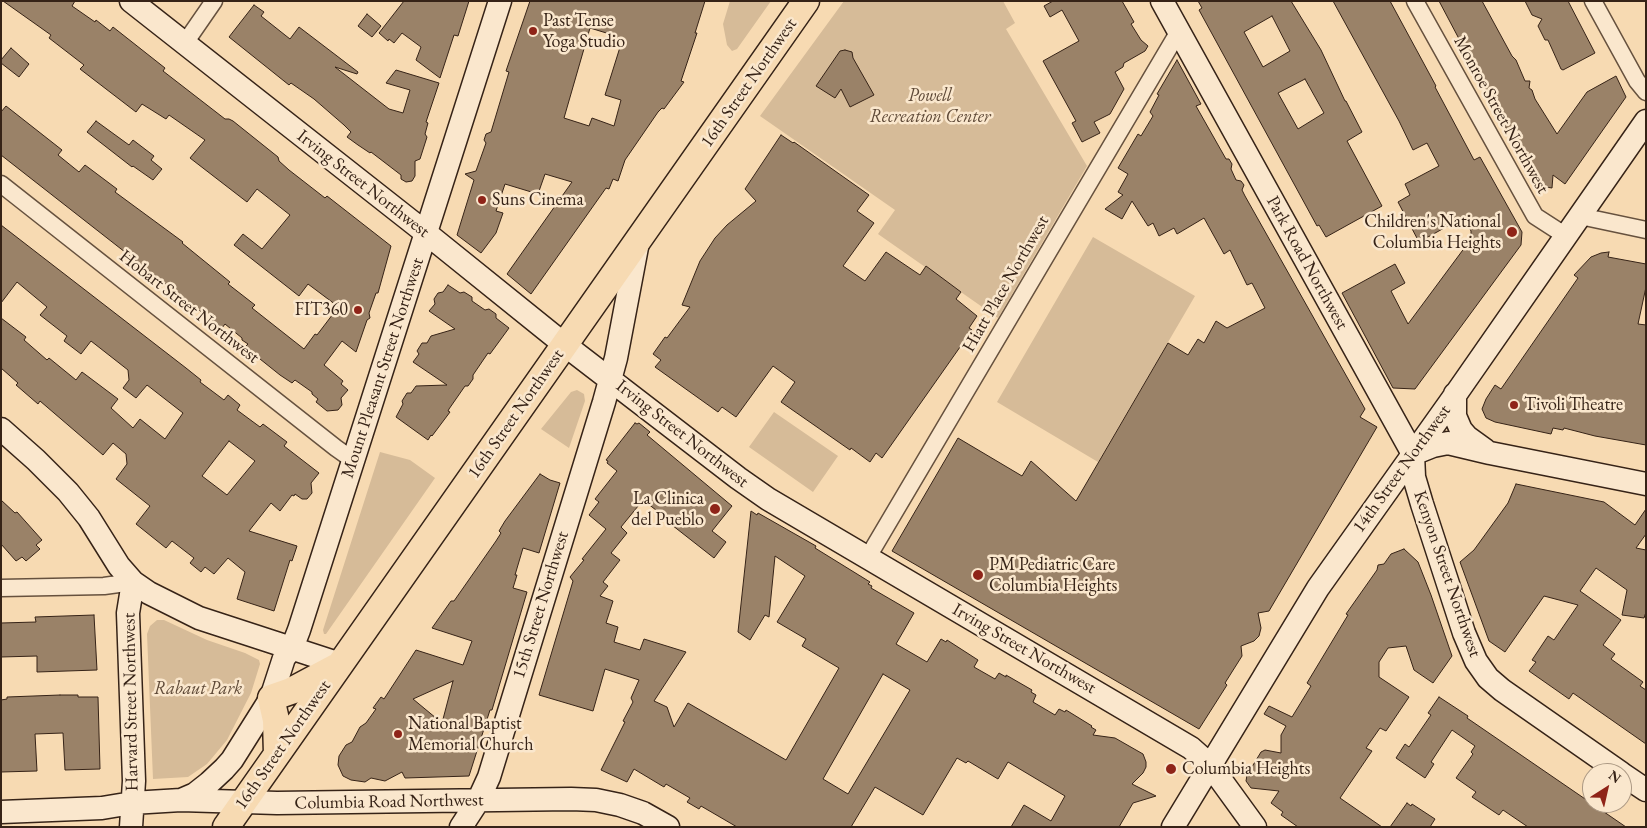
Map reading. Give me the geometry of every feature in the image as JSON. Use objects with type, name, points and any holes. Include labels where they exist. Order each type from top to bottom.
[{"type":"main road","name":"Irving Street Northwest","points":[[130,1],[565,344],[753,489],[1192,748],[1210,765],[1255,827]]},
{"type":"main road","name":"Mount Pleasant Street Northwest","points":[[182,800],[195,794],[224,769],[271,698],[284,658],[292,648],[500,1]]},
{"type":"main road","name":"16th Street Northwest","points":[[226,827],[806,1]]},
{"type":"main road","name":"Park Road Northwest","points":[[1162,1],[1413,454]]},
{"type":"main road","name":"14th Street Northwest","points":[[1173,827],[1318,588],[1646,121]]},
{"type":"main road","name":"15th Street Northwest","points":[[461,827],[478,801],[491,768],[611,379],[638,242]]},
{"type":"main road","points":[[1456,394],[1455,416],[1461,430],[1467,437],[1490,454]]},
{"type":"main road","name":"Harvard Street Northwest","points":[[1,429],[68,492],[89,518],[119,566],[133,582],[149,593],[200,618],[340,664]]},
{"type":"main road","points":[[1413,454],[1433,446],[1448,443],[1490,454],[1646,484]]},
{"type":"main road","name":"Kenyon Street Northwest","points":[[1413,454],[1414,476],[1422,504],[1464,633],[1476,661],[1488,678],[1502,690],[1607,763]]},
{"type":"main road","name":"Harvard Street Northwest","points":[[133,582],[128,613],[134,820]]},
{"type":"main road","points":[[277,754],[276,720],[271,698],[291,691],[340,664]]},
{"type":"main road","name":"Kenyon Street Northwest","points":[[1632,780],[1646,790]]},
{"type":"main road","name":"Columbia Road Northwest","points":[[134,820],[182,800],[243,803],[571,799],[596,800],[620,805],[636,810],[668,827]]},
{"type":"main road","points":[[1,812],[105,808],[134,820]]},
{"type":"street","points":[[185,43],[214,1]]},
{"type":"street","name":"Monroe Street Northwest","points":[[1415,1],[1535,216],[1566,236]]},
{"type":"street","points":[[1593,1],[1637,80],[1646,92]]},
{"type":"street","name":"Hiatt Place Northwest","points":[[868,557],[1178,31]]},
{"type":"street","name":"Hobart Street Northwest","points":[[1,184],[353,460]]},
{"type":"street","points":[[1580,216],[1646,230]]},
{"type":"street","points":[[1,588],[104,586],[133,582]]},
{"type":"green space","points":[[730,1],[771,1],[737,49],[732,51],[727,45],[723,24]]},
{"type":"green space","name":"Powell Recreation Center","points":[[844,1],[1003,1],[1015,23],[1006,29],[1087,166],[998,318],[878,234],[895,210],[760,116]]},
{"type":"green space","points":[[1093,237],[1195,296],[1098,462],[997,402]]},
{"type":"green space","points":[[577,390],[584,394],[585,401],[569,448],[541,429],[571,392]]},
{"type":"green space","points":[[774,412],[838,456],[813,492],[749,447]]},
{"type":"green space","points":[[380,452],[410,460],[435,478],[326,634],[324,634],[323,630]]},
{"type":"green space","name":"Rabaut Park","points":[[157,620],[164,620],[207,640],[245,653],[259,660],[260,664],[251,693],[227,740],[207,764],[188,777],[153,779],[147,634],[150,626]]},
{"type":"building","points":[[3,1],[75,1],[72,6],[110,31],[113,27],[165,68],[163,71],[225,119],[233,121],[278,157],[279,161],[289,170],[325,198],[327,196],[391,246],[378,293],[376,293],[369,313],[370,318],[367,320],[356,352],[342,341],[324,365],[343,381],[341,384],[348,390],[341,398],[342,405],[338,410],[327,411],[316,402],[318,399],[312,392],[295,380],[292,383],[280,375],[245,347],[248,344],[225,324],[222,328],[1,155],[1,112],[6,106],[62,150],[58,155],[79,172],[85,165],[117,189],[115,192],[183,242],[230,282],[228,284],[255,305],[252,308],[304,349],[336,310],[334,308],[336,305],[308,284],[299,296],[234,245],[243,234],[262,249],[290,215],[257,189],[247,202],[190,158],[205,140],[169,115],[166,119],[142,104],[136,112],[80,69],[84,65],[49,38],[51,35]]},
{"type":"building","points":[[404,1],[469,1],[458,36],[454,35],[440,78],[416,60],[421,47],[402,33],[394,43],[389,39],[388,41],[379,33]]},
{"type":"building","points":[[530,1],[705,1],[695,33],[697,33],[681,81],[684,82],[664,109],[662,108],[658,112],[625,160],[618,181],[613,179],[609,189],[606,188],[531,294],[507,274],[572,182],[545,174],[538,194],[505,184],[496,211],[503,213],[496,233],[481,253],[457,235],[474,180],[465,174],[476,171],[486,143],[484,140],[486,134],[491,132],[509,72],[506,71]],"holes":[[[590,28],[613,35],[611,41],[621,44],[605,95],[621,100],[614,126],[592,118],[589,126],[564,118]]]},
{"type":"building","points":[[1053,1],[1122,1],[1134,22],[1131,24],[1141,40],[1148,46],[1145,51],[1124,63],[1123,67],[1115,72],[1124,89],[1110,114],[1094,122],[1100,133],[1082,142],[1072,123],[1076,121],[1043,61],[1079,41],[1062,10],[1050,17],[1044,6]]},
{"type":"building","points":[[1198,1],[1291,1],[1321,50],[1362,132],[1347,141],[1382,206],[1326,237],[1319,225],[1317,226],[1199,10],[1202,8]],"holes":[[[1272,16],[1290,51],[1263,67],[1244,32]],[[1305,79],[1324,113],[1298,129],[1278,93]]]},
{"type":"building","points":[[1333,1],[1390,1],[1474,160],[1480,157],[1522,232],[1521,245],[1415,389],[1393,388],[1342,293],[1395,264],[1405,283],[1391,291],[1408,324],[1471,239],[1471,231],[1464,217],[1419,242],[1398,202],[1410,195],[1405,184],[1439,166],[1427,143],[1413,150]]},
{"type":"building","points":[[1439,1],[1482,1],[1516,60],[1525,81],[1530,81],[1529,88],[1532,90],[1535,99],[1557,134],[1587,92],[1616,76],[1626,97],[1565,184],[1553,175],[1552,188],[1534,185],[1535,169],[1526,172],[1520,159],[1522,158]]},
{"type":"building","points":[[1525,1],[1568,1],[1595,53],[1563,70],[1561,69],[1548,40],[1545,40],[1538,26],[1542,19],[1532,15]]},
{"type":"building","points":[[254,5],[264,12],[261,16],[290,39],[299,27],[358,72],[357,74],[335,67],[389,109],[403,113],[410,90],[386,83],[396,70],[439,83],[426,122],[428,123],[425,134],[427,137],[420,159],[415,161],[415,176],[412,181],[406,182],[401,179],[401,175],[371,152],[347,137],[351,132],[314,99],[291,83],[289,85],[229,37]]},
{"type":"building","points":[[367,14],[381,26],[372,37],[358,26]]},
{"type":"building","points":[[11,48],[29,64],[19,77],[1,63],[1,60]]},
{"type":"building","points":[[840,51],[852,52],[853,58],[874,95],[850,107],[841,89],[835,98],[816,86]]},
{"type":"building","points":[[1177,60],[1201,104],[1196,106],[1226,159],[1229,159],[1232,164],[1231,169],[1236,180],[1241,181],[1244,185],[1242,190],[1245,196],[1365,409],[1360,417],[1377,427],[1269,611],[1258,613],[1261,628],[1259,636],[1254,641],[1241,646],[1242,656],[1225,683],[1227,685],[1199,729],[892,551],[958,438],[1022,476],[1031,461],[1076,501],[1168,343],[1188,355],[1198,339],[1204,343],[1216,321],[1227,328],[1265,308],[1252,283],[1247,285],[1230,250],[1224,254],[1204,218],[1177,234],[1174,228],[1159,236],[1153,223],[1148,226],[1132,201],[1122,219],[1105,209],[1123,195],[1118,192],[1128,174],[1118,168],[1138,134],[1141,136],[1153,116],[1150,112],[1159,95],[1157,94]]},
{"type":"building","points":[[96,121],[129,145],[133,140],[154,156],[151,160],[162,169],[153,180],[132,167],[87,132]]},
{"type":"building","points":[[781,135],[794,142],[869,195],[857,211],[874,223],[843,266],[865,281],[886,252],[920,275],[926,266],[961,292],[956,299],[977,316],[969,328],[972,330],[882,458],[876,453],[870,462],[781,402],[795,382],[773,366],[736,417],[722,407],[718,412],[655,367],[661,360],[653,354],[690,307],[682,305],[700,261],[715,238],[727,225],[756,201],[745,189]]},
{"type":"building","points":[[1,225],[186,368],[201,380],[200,382],[224,400],[228,395],[240,405],[237,410],[260,427],[263,424],[287,442],[284,446],[319,473],[311,483],[312,493],[307,499],[302,499],[295,494],[294,496],[292,495],[280,511],[271,503],[249,531],[297,546],[292,561],[290,560],[274,611],[237,599],[245,572],[228,558],[214,574],[205,567],[201,572],[190,563],[194,558],[172,541],[166,548],[136,524],[150,506],[116,479],[127,464],[126,454],[113,443],[103,455],[40,401],[38,404],[16,385],[18,383],[1,368],[1,318],[26,337],[24,340],[47,360],[49,358],[76,380],[82,372],[118,399],[111,408],[133,428],[140,419],[165,439],[183,413],[147,385],[136,398],[123,388],[129,380],[128,370],[91,341],[81,354],[64,341],[67,336],[40,315],[47,307],[17,282],[1,303]],"holes":[[[229,441],[255,461],[227,495],[202,476]]]},
{"type":"building","points":[[1609,252],[1608,257],[1646,264],[1646,287],[1638,324],[1646,325],[1646,445],[1595,436],[1564,428],[1563,430],[1553,428],[1551,434],[1495,422],[1486,418],[1482,409],[1486,399],[1495,385],[1501,389],[1578,278],[1574,275],[1591,257]]},
{"type":"building","points":[[448,285],[460,293],[464,292],[472,297],[472,301],[485,310],[489,309],[496,314],[496,318],[509,328],[490,354],[488,353],[473,375],[473,379],[468,386],[465,386],[449,409],[448,411],[450,412],[428,440],[396,417],[407,393],[411,393],[416,386],[447,385],[413,362],[419,354],[417,351],[422,343],[427,343],[431,336],[455,329],[429,311],[435,304],[434,299],[438,293],[443,292]]},
{"type":"building","points":[[635,423],[639,423],[650,432],[647,435],[732,506],[712,531],[726,542],[714,558],[643,500],[621,527],[627,533],[611,553],[620,560],[603,582],[608,586],[600,596],[613,601],[606,623],[618,627],[614,642],[640,650],[644,639],[686,652],[654,701],[667,707],[674,727],[688,703],[786,760],[839,668],[802,646],[806,639],[777,622],[805,576],[775,556],[769,617],[765,615],[750,640],[738,632],[751,511],[757,515],[758,513],[816,546],[815,548],[870,582],[868,584],[872,586],[871,588],[914,613],[896,644],[927,662],[941,639],[946,642],[947,640],[978,660],[974,667],[995,679],[999,673],[1006,677],[1006,675],[1032,690],[1031,692],[1036,695],[1033,702],[1055,715],[1059,709],[1065,712],[1066,710],[1092,726],[1096,730],[1093,735],[1115,738],[1143,754],[1146,767],[1132,784],[1156,796],[1133,803],[1119,827],[1011,827],[1024,805],[1051,821],[1065,796],[1008,762],[998,779],[968,761],[966,763],[957,758],[923,815],[875,787],[851,827],[737,827],[701,806],[699,809],[687,802],[690,798],[666,784],[664,787],[634,769],[627,782],[601,770],[625,722],[623,721],[633,702],[631,698],[639,680],[605,669],[593,711],[539,695],[573,581],[570,577],[606,529],[589,515],[599,502],[595,499],[617,471],[606,460]],"holes":[[[883,674],[910,690],[848,794],[823,779]]]},
{"type":"building","points":[[540,474],[560,483],[539,553],[523,548],[513,588],[527,592],[492,710],[490,710],[469,776],[405,778],[402,772],[385,781],[371,778],[365,782],[351,780],[343,776],[338,765],[339,756],[346,745],[352,742],[360,727],[366,723],[376,709],[373,708],[381,697],[384,699],[416,650],[463,665],[472,641],[432,628],[451,601],[454,601],[496,541],[505,521]],"holes":[[[453,681],[442,723],[413,699]]]},
{"type":"building","points":[[1516,484],[1604,502],[1635,525],[1646,509],[1646,534],[1636,548],[1646,550],[1646,612],[1644,618],[1622,615],[1627,590],[1596,568],[1580,591],[1621,620],[1603,645],[1615,654],[1611,659],[1643,682],[1640,686],[1646,690],[1646,744],[1573,693],[1569,699],[1529,671],[1536,662],[1532,660],[1548,636],[1554,640],[1578,605],[1544,596],[1505,652],[1489,641],[1460,562],[1474,550],[1508,503]]},
{"type":"building","points":[[1,500],[15,513],[17,512],[42,540],[36,545],[40,549],[26,561],[22,557],[16,561],[1,544]]},
{"type":"building","points":[[1404,549],[1418,562],[1452,656],[1433,683],[1414,670],[1406,646],[1388,648],[1379,662],[1379,677],[1409,697],[1386,731],[1380,728],[1366,748],[1372,751],[1340,798],[1382,827],[1298,827],[1281,815],[1283,812],[1271,803],[1279,791],[1251,788],[1246,781],[1247,775],[1261,752],[1265,750],[1281,753],[1281,735],[1286,726],[1264,714],[1269,706],[1292,717],[1311,686],[1307,683],[1348,615],[1346,614],[1377,570],[1378,565],[1384,564],[1391,554]]},
{"type":"building","points":[[94,615],[97,670],[37,672],[37,656],[1,657],[1,623],[36,622],[35,617]]},
{"type":"building","points":[[60,695],[98,697],[100,769],[65,770],[63,733],[35,734],[37,771],[1,772],[1,700],[7,699],[7,697]]},
{"type":"building","points":[[1439,697],[1582,797],[1582,813],[1606,813],[1626,827],[1528,827],[1503,810],[1499,815],[1472,797],[1476,792],[1456,778],[1473,754],[1471,752],[1475,746],[1452,730],[1431,762],[1434,764],[1425,778],[1396,758],[1405,744],[1409,747],[1431,715],[1428,713]]},
{"type":"building","points":[[1407,803],[1411,806],[1412,804],[1435,819],[1430,827],[1390,827]]},
{"type":"place","name":"Past Tense Yoga Studio","points":[[533,31]]},
{"type":"place","name":"Suns Cinema","points":[[482,200]]},
{"type":"place","name":"Children's National Columbia Heights","points":[[1512,232]]},
{"type":"place","name":"FIT360","points":[[358,310]]},
{"type":"place","name":"Tivoli Theatre","points":[[1514,405]]},
{"type":"place","name":"La Clinica del Pueblo","points":[[715,509]]},
{"type":"place","name":"PM Pediatric Care Columbia Heights","points":[[978,575]]},
{"type":"place","name":"National Baptist Memorial Church","points":[[398,734]]},
{"type":"place","name":"Columbia Heights","points":[[1171,769]]}]
